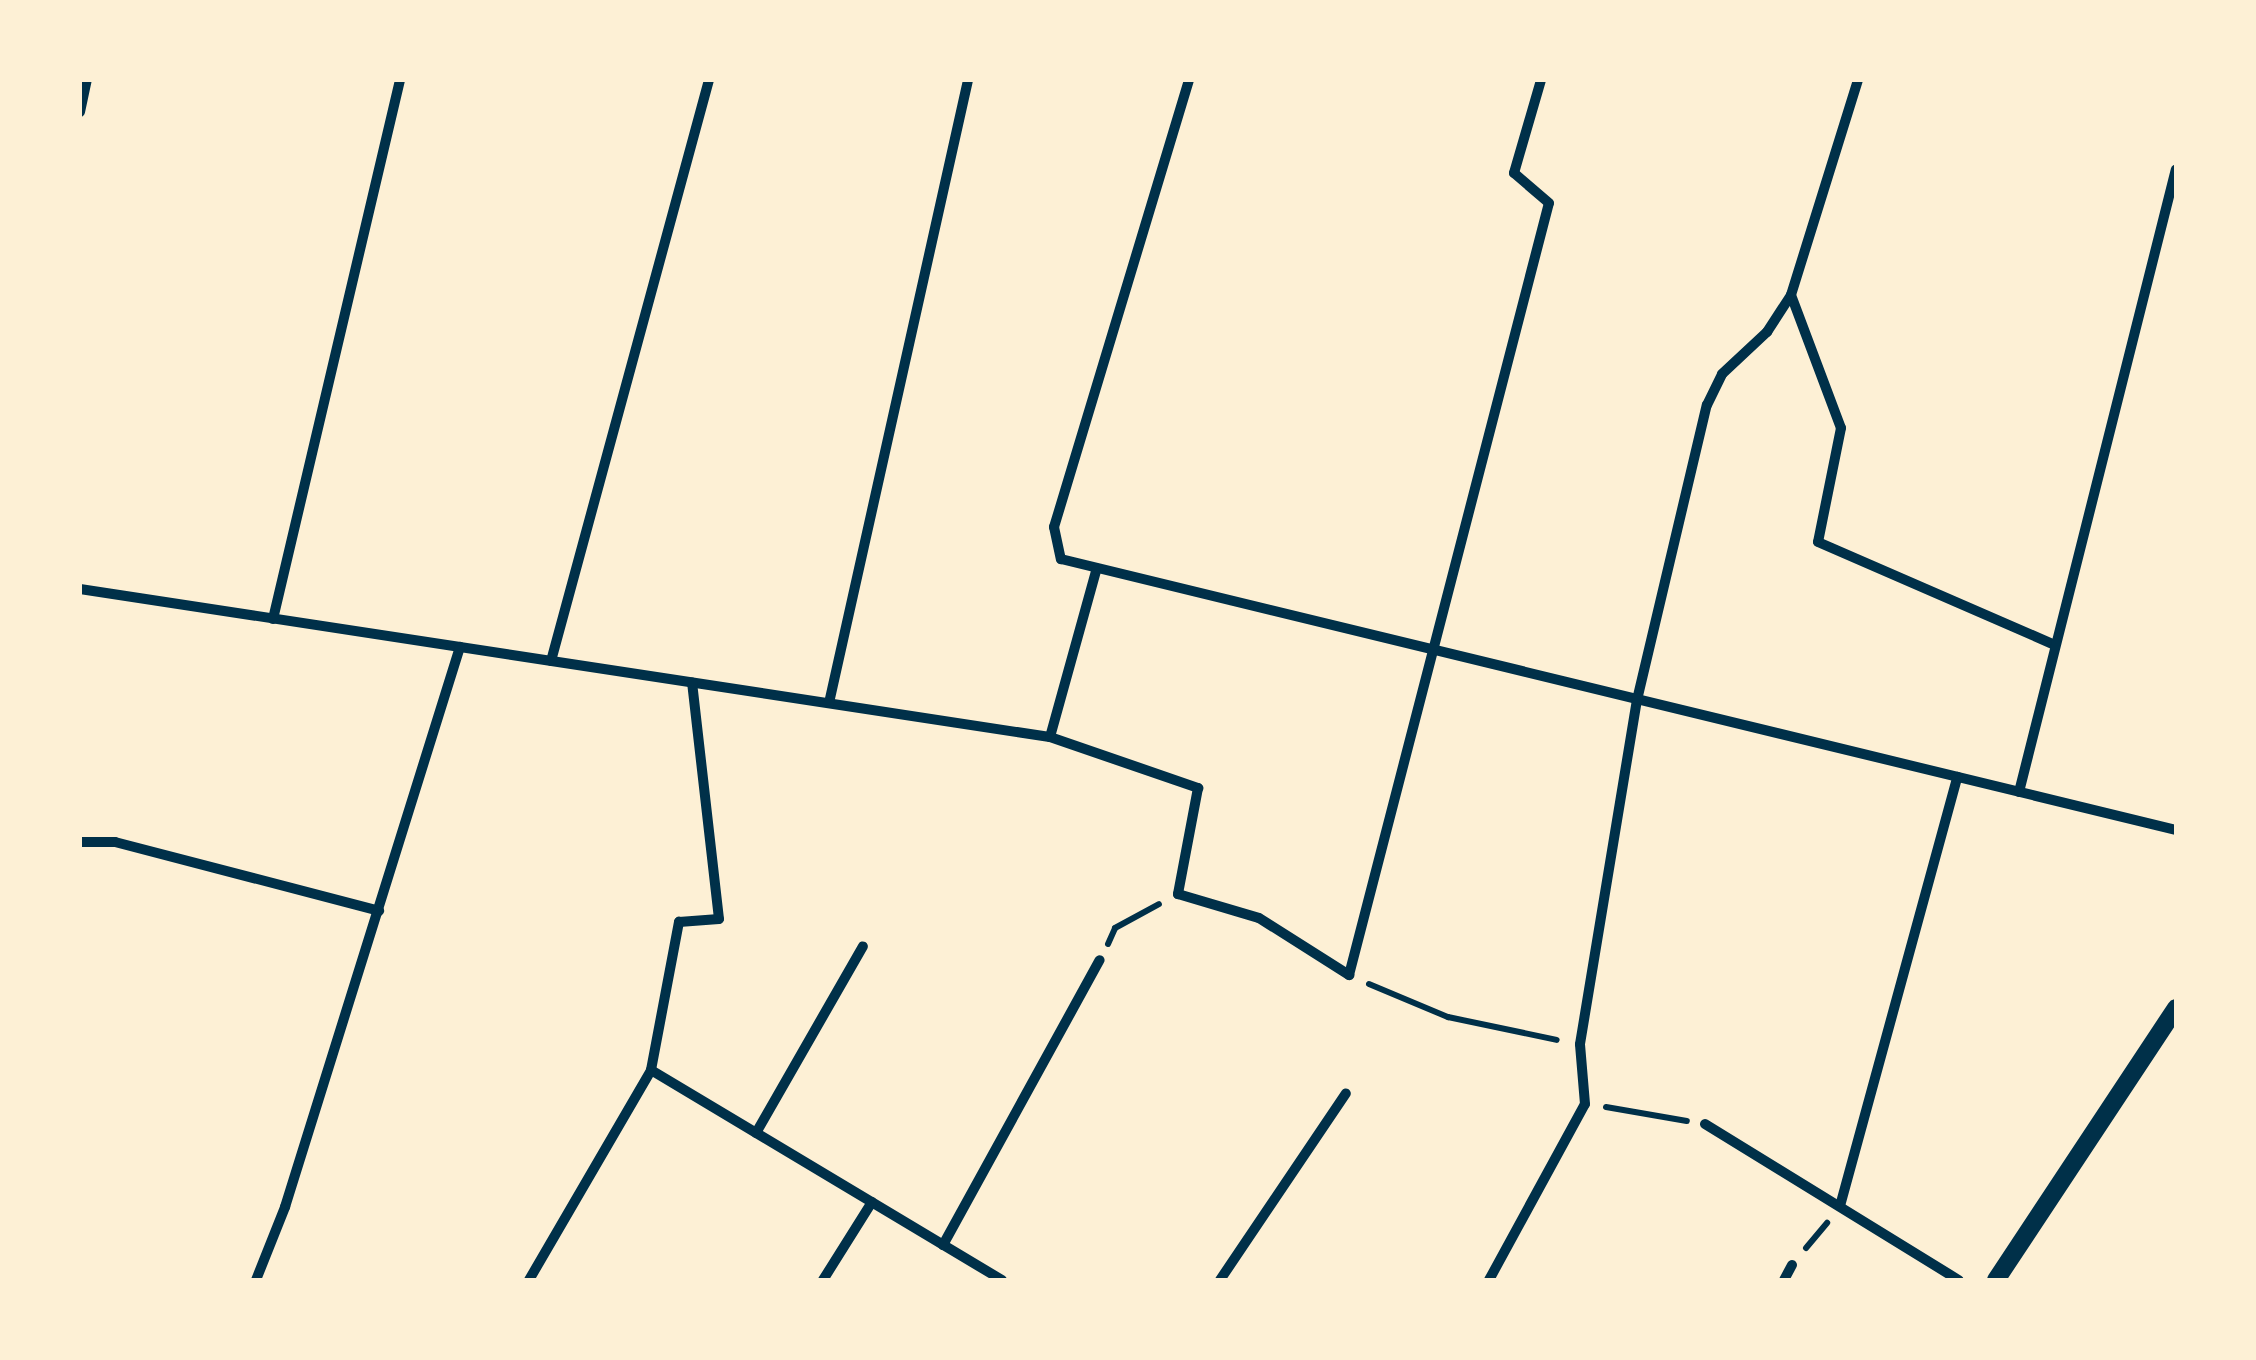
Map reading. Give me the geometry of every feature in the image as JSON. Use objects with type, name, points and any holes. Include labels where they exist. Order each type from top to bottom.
[{"type":"street","points":[[80,112],[87,80]]},
{"type":"street","points":[[273,618],[400,80]]},
{"type":"street","points":[[551,661],[708,80]]},
{"type":"street","points":[[828,703],[968,80]]},
{"type":"street","points":[[1189,80],[1054,527],[1054,549],[1061,559],[1096,571],[2176,830]]},
{"type":"street","points":[[80,589],[1050,737],[1198,788],[1178,894],[1259,918],[1349,975],[1550,203],[1514,173],[1541,80]]},
{"type":"street","points":[[1490,1280],[1585,1104],[1580,1044],[1637,700],[1708,405],[1722,374],[1767,332],[1791,294],[1858,80]]},
{"type":"street","points":[[2020,792],[2053,644],[2176,169]]},
{"type":"street","points":[[1791,294],[1842,428],[1818,542],[2053,644]]},
{"type":"street","points":[[1050,737],[1096,571]]},
{"type":"street","points":[[256,1280],[460,647]]},
{"type":"street","points":[[529,1280],[651,1070],[679,922],[719,919],[692,683]]},
{"type":"street","points":[[1840,1206],[1957,777]]},
{"type":"street","points":[[80,842],[115,842],[378,911]]},
{"type":"street","points":[[756,1133],[863,946]]},
{"type":"street","points":[[943,1245],[1100,960]]},
{"type":"street","points":[[1996,1280],[2176,1008]]},
{"type":"street","points":[[651,1070],[1002,1280]]},
{"type":"street","points":[[1220,1280],[1346,1093]]},
{"type":"street","points":[[1706,1124],[1959,1280]]},
{"type":"street","points":[[823,1280],[872,1202]]},
{"type":"street","points":[[1784,1280],[1792,1265]]},
{"type":"path","points":[[1100,960],[1115,928],[1178,894]]},
{"type":"path","points":[[1349,975],[1448,1017],[1580,1044]]},
{"type":"path","points":[[1585,1104],[1706,1124]]},
{"type":"path","points":[[1792,1265],[1840,1206]]}]
